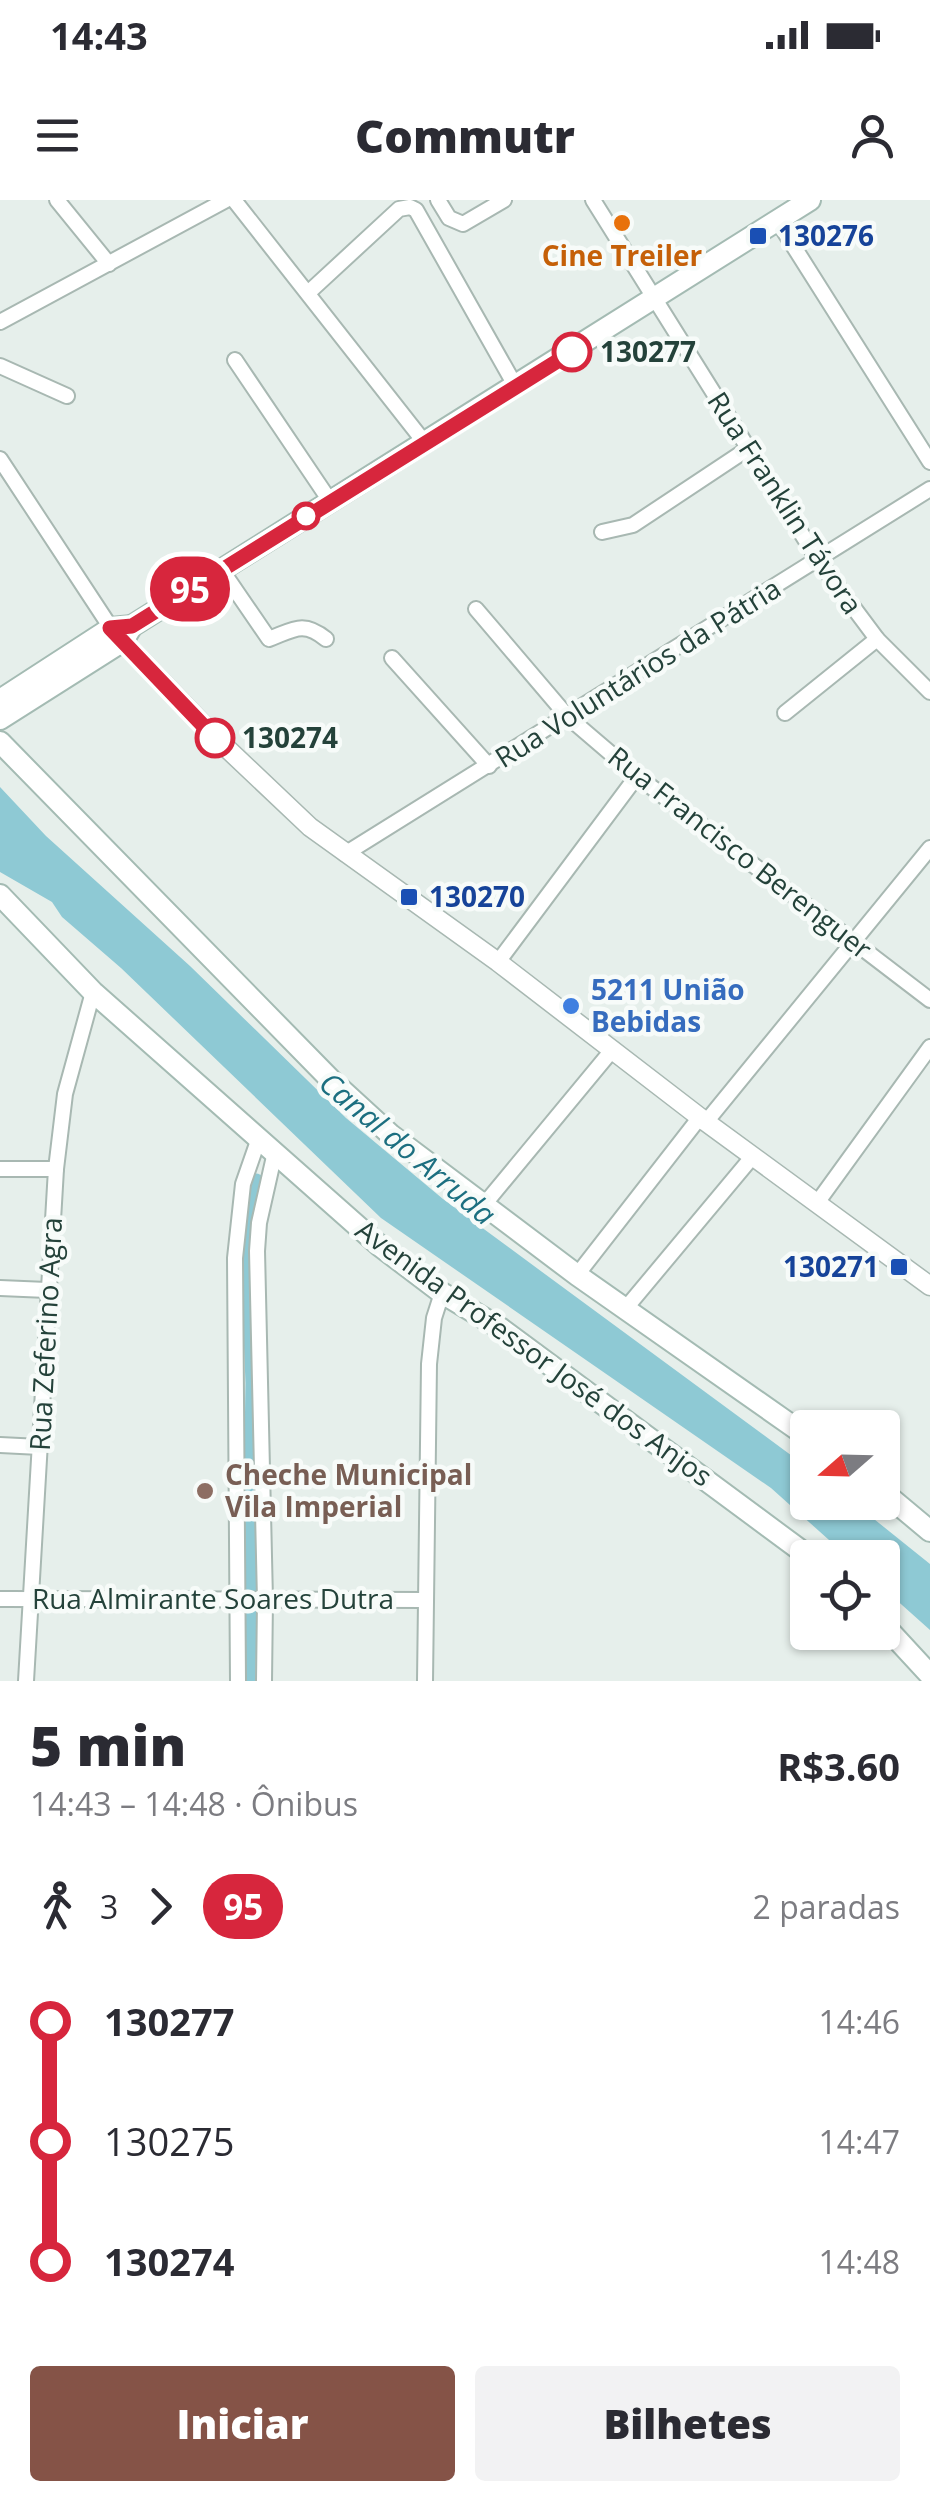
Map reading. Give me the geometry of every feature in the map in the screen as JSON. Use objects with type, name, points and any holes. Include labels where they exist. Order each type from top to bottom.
[{"type":"main road","points":[[0,719],[122,632],[810,200]]},
{"type":"main road","points":[[0,700],[122,632]]},
{"type":"main road","points":[[0,742],[331,1080],[391,1135],[578,1275],[790,1424]]},
{"type":"main road","name":"Avenida Professor José dos Anjos","points":[[0,895],[93,992],[380,1246],[442,1293],[500,1328],[790,1542]]},
{"type":"main road","points":[[900,1506],[930,1531]]},
{"type":"main road","points":[[900,1642],[930,1675]]},
{"type":"street","points":[[57,200],[109,264]]},
{"type":"street","points":[[0,322],[226,200]]},
{"type":"street","points":[[234,200],[425,444]]},
{"type":"street","points":[[438,200],[449,218],[463,224],[504,200]]},
{"type":"street","name":"Rua Franklin Távora","points":[[592,200],[818,560],[877,639],[930,692]]},
{"type":"street","points":[[308,292],[399,208],[410,207],[416,210],[516,387]]},
{"type":"street","points":[[777,220],[930,462]]},
{"type":"street","points":[[235,360],[330,501]]},
{"type":"street","points":[[0,366],[67,396]]},
{"type":"street","points":[[602,532],[633,526],[746,450]]},
{"type":"street","points":[[0,460],[122,632],[270,791],[344,854],[498,962],[703,1120],[930,1286]]},
{"type":"street","name":"Rua Voluntários da Pátria","points":[[344,854],[930,488]]},
{"type":"street","points":[[221,569],[268,639],[298,628],[313,628],[326,639]]},
{"type":"street","name":"Rua Francisco Berenguer","points":[[476,609],[568,717],[637,776],[930,1000]]},
{"type":"street","points":[[785,713],[877,639]]},
{"type":"street","points":[[392,658],[489,766]]},
{"type":"street","points":[[498,962],[637,776]]},
{"type":"street","points":[[578,1275],[930,848]]},
{"type":"street","name":"Rua Zeferino Agra","points":[[26,1681],[56,1169],[65,1094],[93,992]]},
{"type":"street","points":[[817,1203],[930,1047]]},
{"type":"street","points":[[483,1206],[613,1049]]},
{"type":"street","points":[[238,1681],[236,1224],[248,1164],[259,1138]]},
{"type":"street","points":[[264,1681],[257,1251],[259,1222],[276,1152]]},
{"type":"street","points":[[626,1308],[753,1156]]},
{"type":"street","points":[[0,1169],[56,1169]]},
{"type":"street","points":[[0,1288],[47,1290]]},
{"type":"street","points":[[425,1681],[430,1352],[442,1293]]},
{"type":"street","points":[[0,1445],[40,1447]]},
{"type":"street","name":"Rua Almirante Soares Dutra","points":[[0,1599],[426,1600]]},
{"type":"water","points":[[0,787],[46,836],[190,966],[346,1118],[443,1199],[790,1454],[790,1505],[771,1488],[381,1218],[121,968],[62,917],[52,902],[0,872]]},
{"type":"water","points":[[807,1520],[875,1520],[930,1564],[930,1630],[900,1603],[900,1540],[829,1540]]},
{"type":"waterway","points":[[248,1681],[253,1383],[246,1214],[256,1181]]},
{"type":"bus line","name":"95","points":[[215,738],[110,628],[132,626],[572,352]]},
{"type":"place","name":"Cine Treiler","points":[[622,223]]},
{"type":"place","name":"130276","points":[[758,236]]},
{"type":"place","name":"130277","points":[[572,352]]},
{"type":"place","name":"130274","points":[[215,738]]},
{"type":"place","name":"130270","points":[[409,897]]},
{"type":"place","name":"5211 União Bebidas","points":[[571,1006]]},
{"type":"place","name":"130271","points":[[899,1267]]},
{"type":"place","name":"Cheche Municipal Vila Imperial","points":[[205,1491]]},
{"type":"water label","name":"Canal do Arruda","points":[[407,1149]]}]
